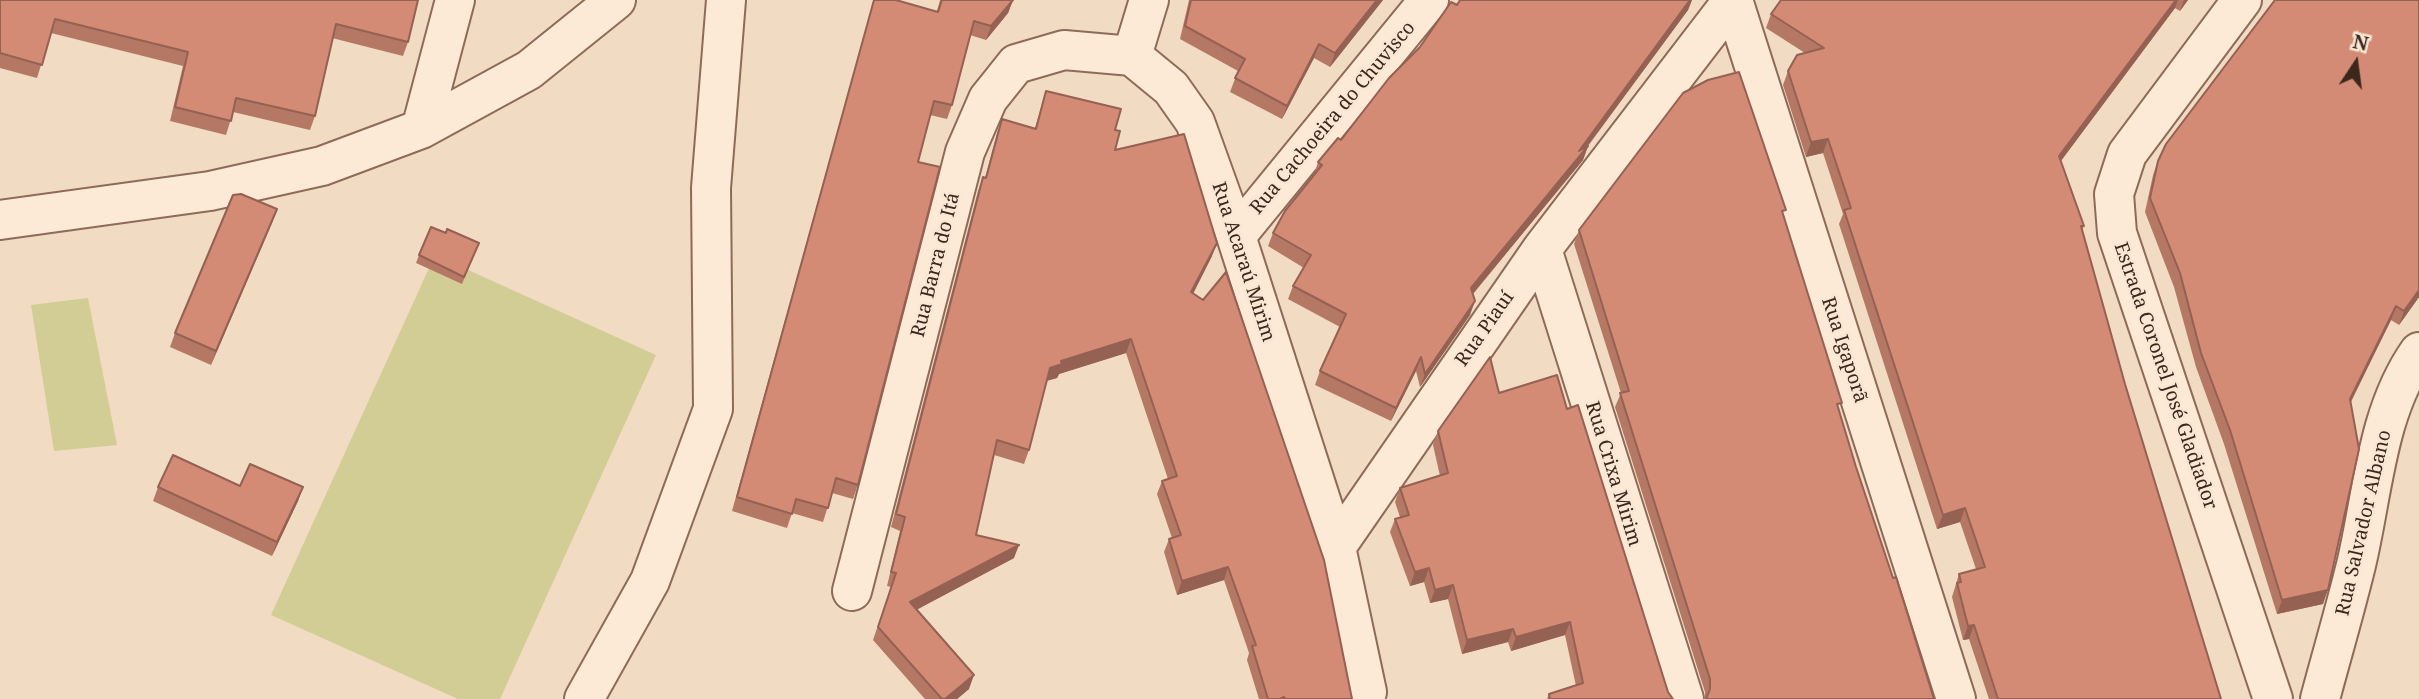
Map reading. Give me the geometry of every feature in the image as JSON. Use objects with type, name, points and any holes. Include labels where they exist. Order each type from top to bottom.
[{"type":"street","points":[[421,129],[455,0]]},
{"type":"street","points":[[0,220],[235,186],[322,166],[421,129],[528,70],[616,0]]},
{"type":"street","points":[[584,699],[650,581],[713,409],[711,188],[726,0]]},
{"type":"street","points":[[1132,56],[1149,0]]},
{"type":"street","name":"Rua Cachoeira do Chuvisco","points":[[1236,236],[1429,0]]},
{"type":"street","name":"Rua Piauí","points":[[1336,547],[1542,249],[1733,0]]},
{"type":"street","name":"Rua Igaporã","points":[[1733,0],[1956,699]]},
{"type":"street","name":"Estrada Coronel José Gladiador","points":[[2242,0],[2127,154],[2114,194],[2117,233],[2273,699]]},
{"type":"street","name":"Rua Barra do Itá","points":[[852,591],[965,152],[988,99],[1016,64],[1064,50],[1132,56]]},
{"type":"street","name":"Rua Acaraú Mirim","points":[[1132,56],[1171,88],[1195,122],[1236,236],[1336,547]]},
{"type":"street","name":"Rua Crixa Mirim","points":[[1542,249],[1684,699]]},
{"type":"street","name":"Rua Salvador Albano","points":[[2320,699],[2356,564],[2382,435],[2406,370],[2419,352]]},
{"type":"street","points":[[1336,547],[1367,692]]},
{"type":"shaded area","points":[[435,255],[656,355],[500,699],[458,699],[271,615]]},
{"type":"shaded area","points":[[88,298],[117,445],[54,451],[31,305]]},
{"type":"building","points":[[0,0],[418,0],[408,42],[336,24],[315,116],[236,98],[231,121],[175,107],[188,52],[55,19],[42,65],[0,53]]},
{"type":"building","points":[[874,0],[896,0],[938,12],[942,0],[1013,0],[991,26],[974,21],[952,105],[934,101],[918,162],[940,167],[858,485],[836,478],[828,508],[796,499],[792,514],[737,497]]},
{"type":"building","points":[[1191,0],[1377,0],[1335,53],[1319,44],[1287,106],[1235,78],[1245,59],[1185,26]]},
{"type":"building","points":[[1460,0],[1690,0],[1579,151],[1588,146],[1471,288],[1475,301],[1425,374],[1421,357],[1396,408],[1320,371],[1346,314],[1293,286],[1311,255],[1273,233],[1285,211],[1322,165],[1318,162],[1338,138],[1341,140],[1389,78],[1420,47],[1451,2],[1457,5]]},
{"type":"building","points":[[1781,0],[2176,0],[2059,156],[2084,226],[2081,226],[2125,384],[2221,699],[1998,699],[1974,625],[1968,626],[1957,583],[1961,582],[1959,574],[1985,567],[1965,508],[1943,515],[1844,210],[1851,208],[1828,139],[1811,142],[1788,71],[1797,55],[1824,48],[1771,14]]},
{"type":"building","points":[[2275,0],[2419,0],[2419,290],[2404,311],[2396,306],[2350,399],[2359,449],[2328,590],[2282,600],[2230,430],[2201,353],[2180,273],[2150,198],[2158,161],[2166,144]]},
{"type":"building","points":[[1739,72],[1786,210],[1782,211],[1842,403],[1837,404],[1856,467],[1893,578],[1896,577],[1934,699],[1706,699],[1710,679],[1620,393],[1629,391],[1579,230],[1683,93],[1708,80]]},
{"type":"building","points":[[1046,91],[1121,109],[1115,130],[1120,131],[1115,150],[1184,134],[1217,243],[1191,292],[1203,300],[1226,272],[1324,560],[1352,699],[1268,699],[1252,646],[1256,645],[1228,567],[1182,581],[1169,539],[1181,535],[1162,481],[1177,476],[1131,339],[1061,361],[1062,364],[1050,368],[1029,450],[997,440],[976,535],[1019,545],[910,602],[974,675],[942,699],[878,627],[896,573],[891,572],[905,517],[896,514],[983,177],[986,178],[1002,119],[1036,129]]},
{"type":"building","points":[[241,194],[277,209],[216,351],[175,333],[233,195]]},
{"type":"building","points":[[431,227],[446,233],[447,229],[479,243],[464,277],[419,255]]},
{"type":"building","points":[[1490,357],[1499,393],[1557,375],[1567,409],[1578,405],[1668,692],[1673,699],[1550,699],[1549,694],[1583,683],[1570,622],[1516,637],[1513,629],[1467,640],[1453,585],[1435,590],[1429,568],[1415,572],[1395,519],[1409,515],[1400,488],[1448,473],[1438,431]]},
{"type":"building","points":[[173,455],[240,486],[250,464],[303,487],[277,542],[158,487]]}]
